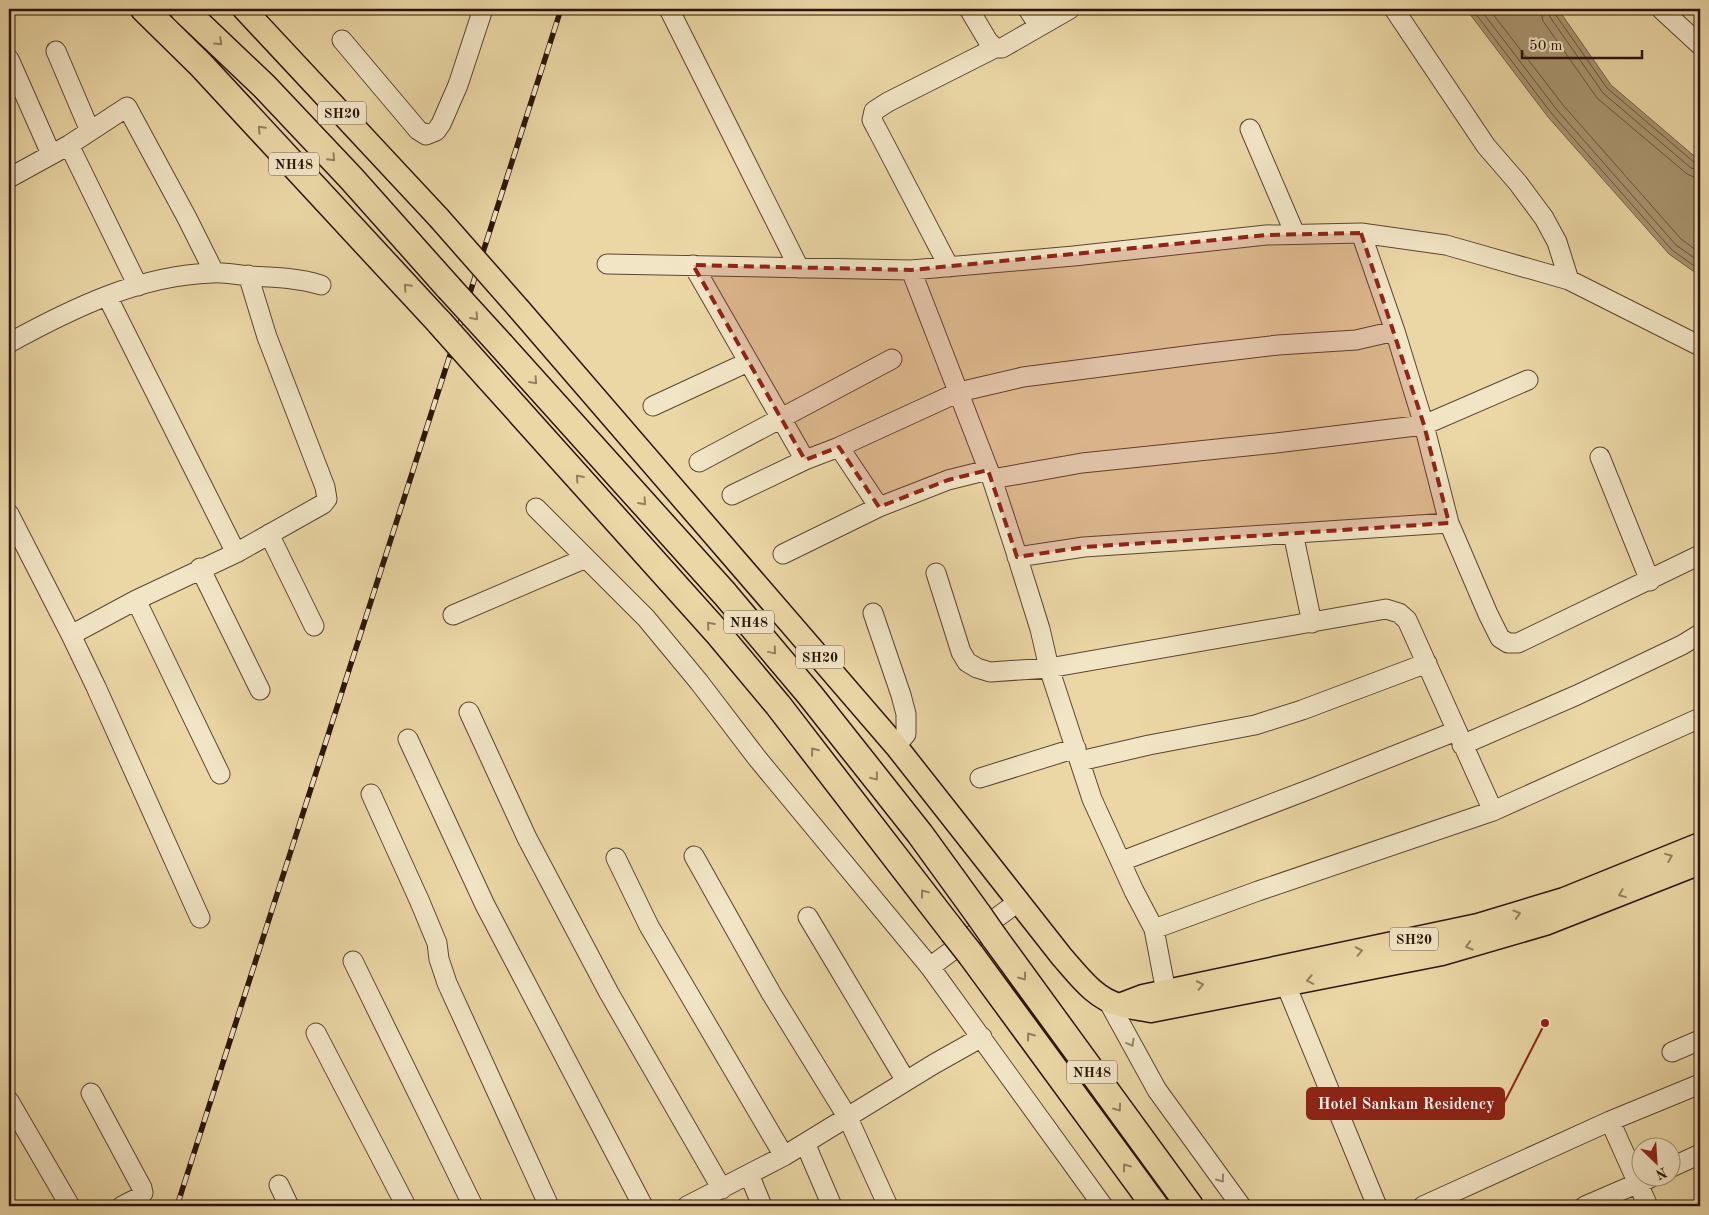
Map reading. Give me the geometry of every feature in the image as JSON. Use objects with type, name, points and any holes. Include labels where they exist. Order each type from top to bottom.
[{"type":"highway","name":"NH48","points":[[144,9],[201,65],[440,323],[709,624],[778,705],[971,955],[1155,1206]]},
{"type":"highway","name":"NH48","points":[[184,9],[264,86],[351,178],[732,601],[810,695],[920,834],[1190,1206]]},
{"type":"main road","name":"SH20","points":[[244,9],[439,218],[519,309],[896,746],[1062,957],[1086,983],[1113,1003],[1151,1011],[1442,954],[1546,924],[1700,863]]},
{"type":"main road","name":"SH20","points":[[1113,1003],[1478,926],[1564,899],[1700,844]]},
{"type":"street","points":[[342,40],[418,130],[426,135],[436,131],[441,124],[458,85],[483,9]]},
{"type":"street","points":[[669,9],[800,268]]},
{"type":"street","points":[[969,9],[988,41],[995,48]]},
{"type":"street","points":[[1028,9],[1039,26]]},
{"type":"street","points":[[949,267],[872,120],[874,111],[888,102],[995,48],[1002,48],[1070,9]]},
{"type":"street","points":[[1394,9],[1486,146],[1518,183],[1544,218],[1557,242],[1569,280]]},
{"type":"street","points":[[1661,9],[1700,45]]},
{"type":"street","points":[[56,51],[90,131]]},
{"type":"street","points":[[9,59],[51,154]]},
{"type":"street","points":[[9,178],[68,145],[127,107],[214,272]]},
{"type":"street","points":[[1250,129],[1296,234]]},
{"type":"street","points":[[68,145],[138,286]]},
{"type":"street","points":[[1360,233],[1395,331],[1424,425],[1449,523],[1500,638],[1508,644],[1518,643],[1700,556]]},
{"type":"street","points":[[607,264],[911,270],[1074,256],[1266,234],[1360,233],[1446,245],[1569,280],[1700,346]]},
{"type":"street","points":[[693,265],[804,460]]},
{"type":"street","points":[[911,270],[990,474],[1040,630],[1049,668],[1092,799],[1122,861],[1134,891],[1154,928],[1166,992]]},
{"type":"street","points":[[9,343],[107,296],[179,276],[214,272],[248,276],[287,277],[321,285]]},
{"type":"street","points":[[71,635],[136,600],[236,552],[323,504],[327,499],[268,338],[248,276]]},
{"type":"street","points":[[107,296],[236,552]]},
{"type":"street","points":[[732,495],[804,460],[839,447],[959,392],[1024,377],[1278,345],[1356,340],[1395,331]]},
{"type":"street","points":[[699,462],[892,359]]},
{"type":"street","points":[[653,406],[748,362]]},
{"type":"street","points":[[783,554],[879,507],[948,480],[1082,462],[1276,443],[1424,425],[1528,380]]},
{"type":"street","points":[[839,447],[879,507]]},
{"type":"street","points":[[1600,457],[1650,581]]},
{"type":"street","points":[[536,508],[646,618],[699,682],[757,758],[930,967],[1103,1206]]},
{"type":"street","points":[[9,514],[71,635],[200,918]]},
{"type":"street","points":[[1017,557],[1084,547],[1449,523]]},
{"type":"street","points":[[1293,533],[1312,623]]},
{"type":"street","points":[[269,534],[314,626]]},
{"type":"street","points":[[453,616],[586,558]]},
{"type":"street","points":[[200,568],[260,690]]},
{"type":"street","points":[[936,573],[961,652],[967,662],[977,668],[990,672],[1049,668],[1386,609],[1399,613],[1407,620],[1493,811]]},
{"type":"street","points":[[136,600],[220,774]]},
{"type":"street","points":[[873,612],[906,714],[906,734],[896,746]]},
{"type":"street","points":[[1122,861],[1312,788],[1459,738],[1586,691],[1682,645],[1700,634]]},
{"type":"street","points":[[980,778],[1078,755],[1158,743],[1255,725],[1302,710],[1427,663]]},
{"type":"street","points":[[469,712],[527,838],[591,959],[722,1189]]},
{"type":"street","points":[[1154,928],[1493,811],[1700,718]]},
{"type":"street","points":[[408,739],[486,904],[643,1206]]},
{"type":"street","points":[[371,794],[434,935],[447,983],[549,1206]]},
{"type":"street","points":[[694,856],[771,993],[848,1118],[888,1206]]},
{"type":"street","points":[[616,858],[650,926],[784,1156]]},
{"type":"street","points":[[930,967],[1018,902]]},
{"type":"street","points":[[808,917],[906,1081]]},
{"type":"street","points":[[353,961],[473,1206]]},
{"type":"street","points":[[1286,985],[1377,1206]]},
{"type":"street","points":[[1113,1003],[1157,1090],[1241,1206]]},
{"type":"street","points":[[316,1033],[406,1206]]},
{"type":"street","points":[[687,1206],[784,1156],[906,1081],[982,1038]]},
{"type":"street","points":[[1672,1052],[1700,1040]]},
{"type":"street","points":[[1423,1206],[1610,1121],[1700,1084]]},
{"type":"street","points":[[91,1093],[142,1188],[143,1193],[138,1198],[122,1206]]},
{"type":"street","points":[[9,1101],[70,1206]]},
{"type":"street","points":[[1610,1121],[1632,1159]]},
{"type":"street","points":[[805,1143],[832,1206]]},
{"type":"street","points":[[1682,1162],[1700,1154]]},
{"type":"street","points":[[749,1174],[762,1206]]},
{"type":"street","points":[[279,1185],[290,1206]]},
{"type":"street","points":[[1585,1206],[1632,1185]]},
{"type":"street","points":[[1645,1188],[1648,1206]]},
{"type":"highlighted area","points":[[1361,233],[1424,425],[1449,523],[1084,547],[1017,557],[988,470],[948,480],[879,507],[839,447],[805,460],[693,265],[911,270],[1266,235]]},
{"type":"water","points":[[1466,9],[1558,9],[1611,85],[1700,161],[1700,276],[1669,254],[1548,117]]},
{"type":"railway","points":[[177,1206],[561,9]]},
{"type":"place","name":"Hotel Sankam Residency","points":[[1545,1023]]}]
